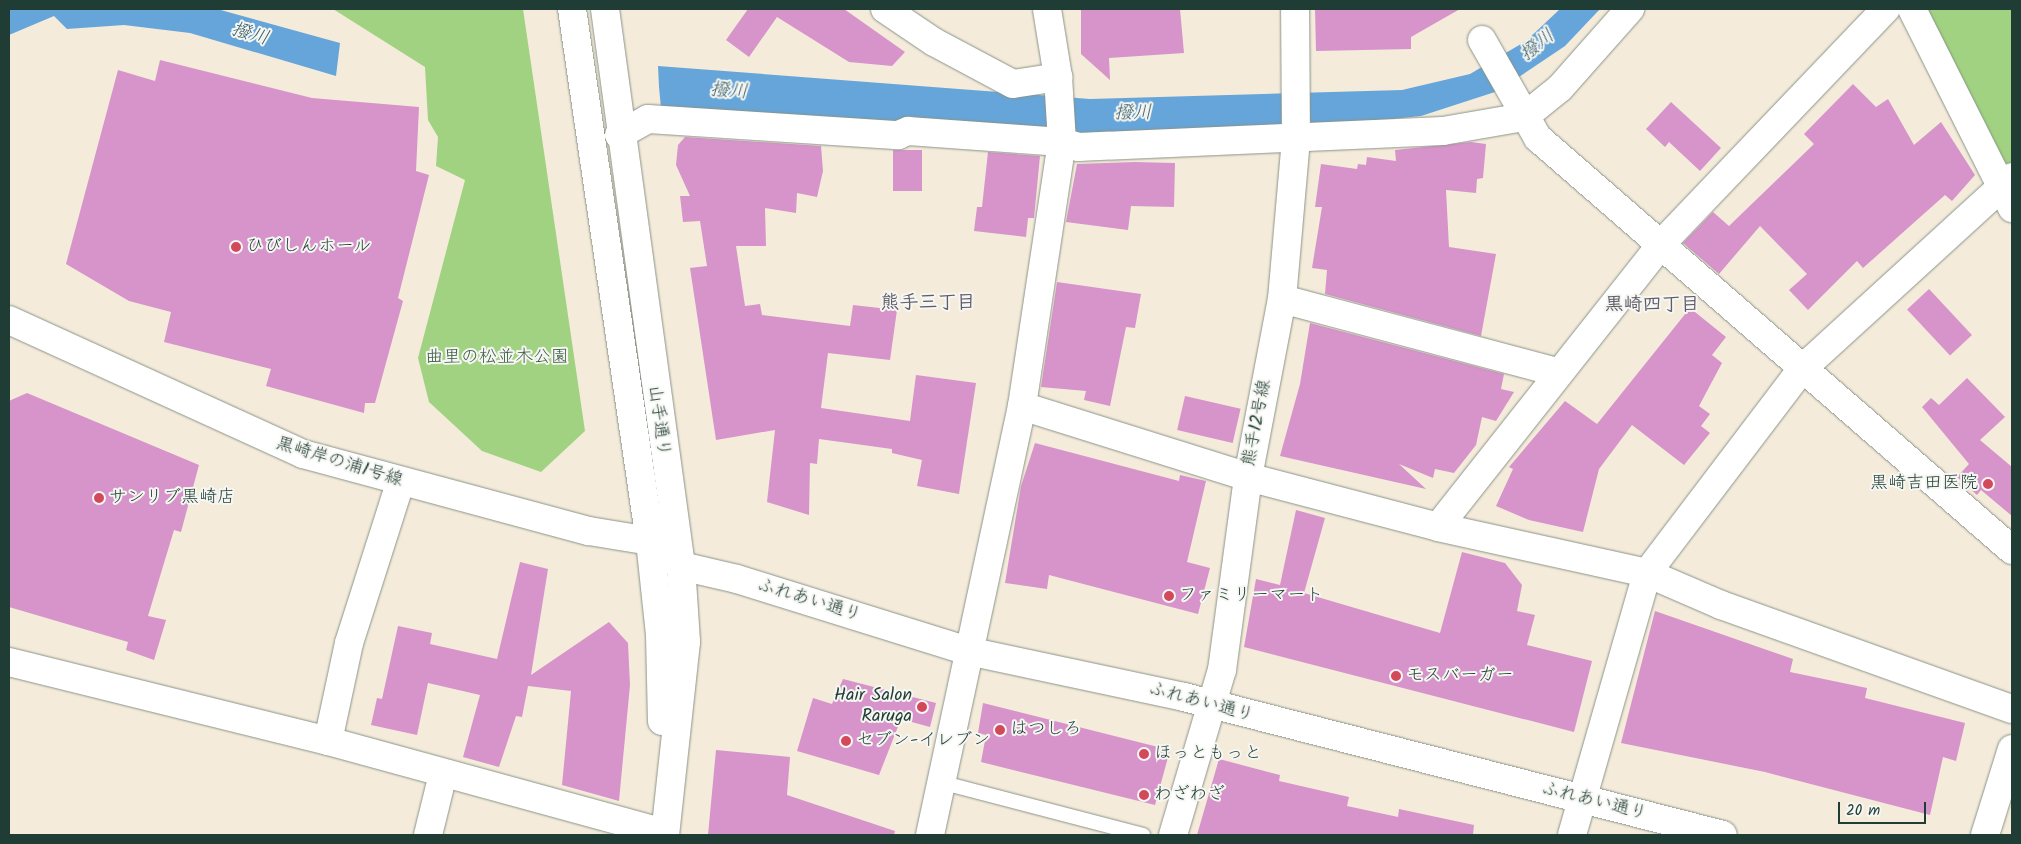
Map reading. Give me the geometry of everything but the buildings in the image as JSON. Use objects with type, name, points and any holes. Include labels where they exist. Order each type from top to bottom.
[{"type":"street","name":"山手通り","points":[[572,9],[650,541],[660,635],[665,834]]},
{"type":"street","name":"山手通り","points":[[605,9],[619,135],[680,566],[686,642],[665,834]]},
{"type":"street","points":[[885,9],[934,42],[1013,84],[1058,77]]},
{"type":"street","points":[[930,835],[1022,406],[1062,142],[1058,77],[1047,9]]},
{"type":"street","name":"熊手12号線","points":[[1173,835],[1222,670],[1248,477],[1282,299],[1296,140],[1296,9]]},
{"type":"street","points":[[619,135],[648,119],[1062,142],[1078,147],[1296,140],[1443,131],[1518,106],[1560,88],[1630,9]]},
{"type":"street","points":[[1438,527],[1556,372],[1663,242],[1886,9]]},
{"type":"street","points":[[1572,835],[1579,798],[1646,573],[1801,370],[2008,191],[1912,9]]},
{"type":"street","points":[[1486,47],[1538,138],[1663,242],[1801,370],[2012,550]]},
{"type":"street","points":[[1282,299],[1556,372]]},
{"type":"street","name":"黒崎岸の浦1号線","points":[[9,320],[278,445],[400,483],[589,531],[650,541]]},
{"type":"street","points":[[1022,406],[1248,477],[1438,527],[1646,573],[1720,605],[2012,708]]},
{"type":"street","points":[[328,741],[349,643],[400,483]]},
{"type":"street","points":[[650,541],[680,566]]},
{"type":"street","name":"ふれあい通り","points":[[680,566],[737,579],[968,651],[1213,704],[1723,835]]},
{"type":"street","points":[[12,666],[328,741],[665,834]]},
{"type":"street","points":[[1985,835],[2012,749]]},
{"type":"street","points":[[428,835],[443,774]]},
{"type":"lane","points":[[940,782],[1143,835]]},
{"type":"green space","name":"曲里の松並木公園","points":[[333,9],[523,9],[585,431],[541,472],[482,451],[429,402],[418,358],[465,180],[436,166],[438,137],[428,120],[425,67]]},
{"type":"green space","points":[[1915,9],[2012,9],[2011,172]]},
{"type":"water","name":"撥川","points":[[9,9],[217,9],[340,43],[336,76],[190,33],[124,25],[67,29],[54,16],[9,35]]},
{"type":"water","name":"撥川","points":[[1560,9],[1600,9],[1565,46],[1498,91],[1421,116],[1326,126],[1090,136],[661,108],[658,66],[1090,99],[1402,90],[1470,74],[1526,41]]},
{"type":"place","name":"ひびしんホール","points":[[236,247]]},
{"type":"place","name":"黒崎吉田医院","points":[[1988,484]]},
{"type":"place","name":"サンリブ黒崎店","points":[[99,498]]},
{"type":"place","name":"ファミリーマート","points":[[1169,596]]},
{"type":"place","name":"モスバーガー","points":[[1396,676]]},
{"type":"place","name":"Hair Salon Raruga","points":[[922,707]]},
{"type":"place","name":"はつしろ","points":[[1000,730]]},
{"type":"place","name":"セブン-イレブン","points":[[846,741]]},
{"type":"place","name":"ほっともっと","points":[[1144,754]]},
{"type":"place","name":"わざわざ","points":[[1144,795]]},
{"type":"district","name":"熊手三丁目","points":[[928,304]]},
{"type":"district","name":"黒崎四丁目","points":[[1652,306]]}]
